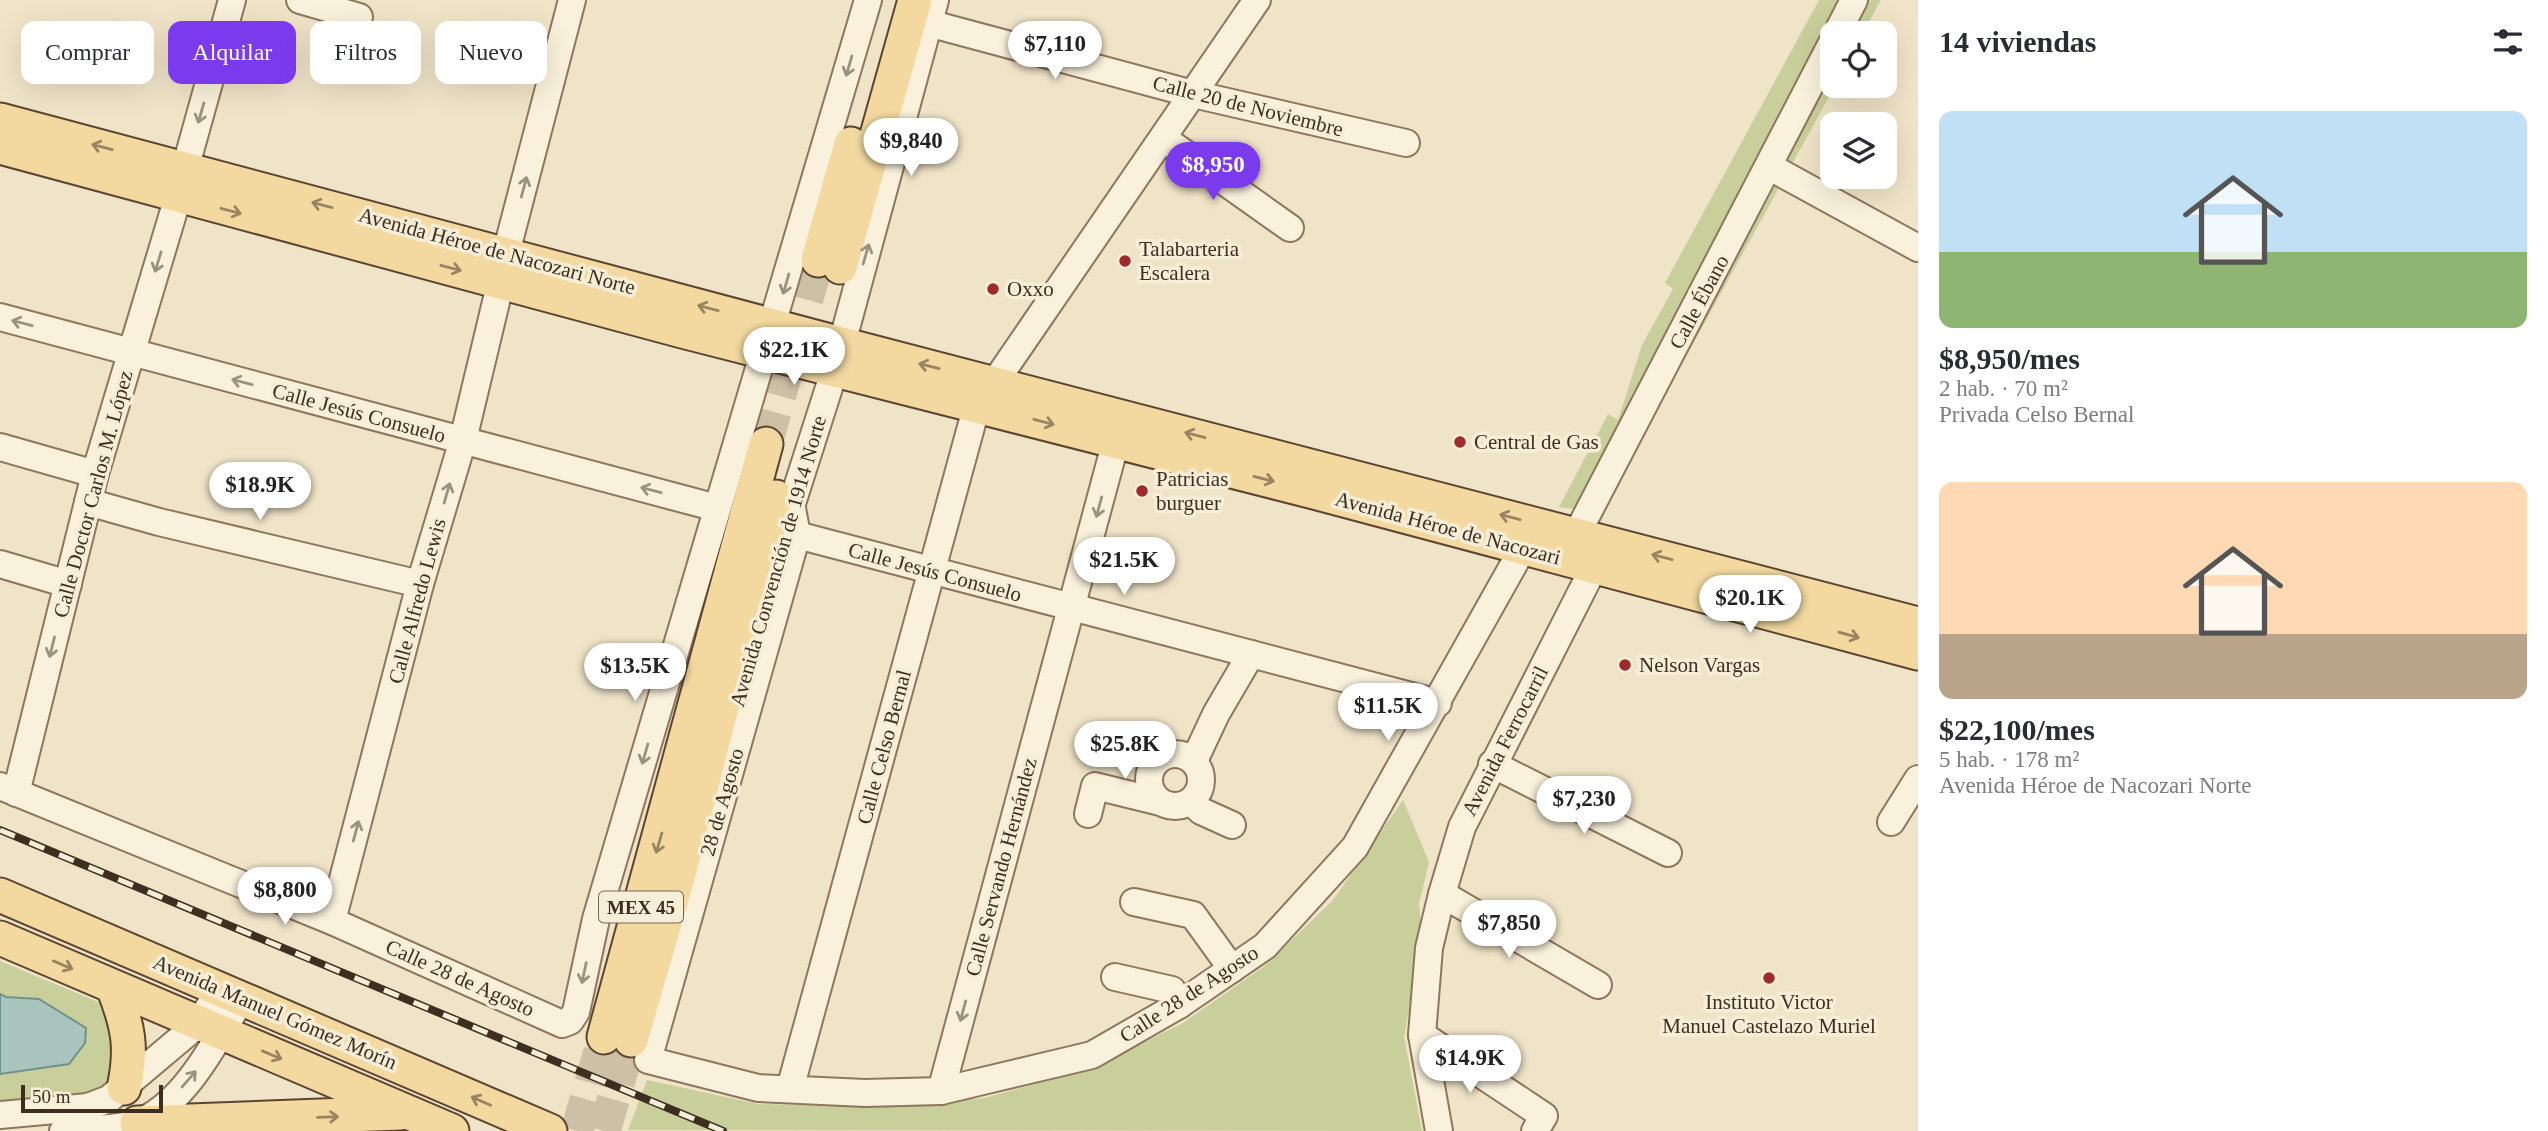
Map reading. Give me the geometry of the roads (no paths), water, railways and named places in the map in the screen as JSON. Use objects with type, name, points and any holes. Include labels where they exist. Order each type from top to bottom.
[{"type":"main road","name":"Avenida Convención de 1914 Norte","points":[[873,0],[829,264],[926,8]]},
{"type":"main road","name":"Avenida Héroe de Nacozari Norte","points":[[0,120],[181,183]]},
{"type":"main road","name":"Avenida Héroe de Nacozari Norte","points":[[0,147],[181,183],[986,394]]},
{"type":"main road","name":"Avenida Héroe de Nacozari","points":[[986,394],[1116,441],[1522,548],[1578,553],[1918,624]]},
{"type":"main road","name":"Avenida Héroe de Nacozari","points":[[986,394],[1578,553],[1918,653]]},
{"type":"main road","name":"Avenida Convención de 1914 Norte","points":[[778,445],[679,874],[628,1046],[677,777],[778,445]]},
{"type":"main road","name":"Avenida Manuel Gómez Morín","points":[[0,895],[545,1130]]},
{"type":"main road","name":"Avenida Manuel Gómez Morín","points":[[0,938],[429,1125]]},
{"type":"main road","points":[[113,987],[128,1023],[130,1060],[124,1088]]},
{"type":"main road","points":[[137,1123],[429,1125]]},
{"type":"street","name":"Calle Doctor Carlos M. López","points":[[8,790],[232,0]]},
{"type":"street","points":[[300,0],[359,18]]},
{"type":"street","name":"Calle Alfredo Lewis","points":[[332,921],[420,584],[463,440],[572,0]]},
{"type":"street","name":"Avenida Convención de 1914 Norte","points":[[570,1021],[576,1012],[596,919],[717,508],[873,0]]},
{"type":"street","name":"Calle Celso Bernal","points":[[790,1089],[932,571],[986,394],[1258,0]]},
{"type":"street","points":[[1843,21],[1854,0]]},
{"type":"street","name":"Calle 20 de Noviembre","points":[[926,8],[1193,94],[1406,143]]},
{"type":"street","name":"Avenida Convención de 1914 Norte","points":[[679,874],[695,851],[702,830],[791,503],[838,356],[926,8]]},
{"type":"street","name":"Calle Ébano","points":[[1578,553],[1820,67]]},
{"type":"street","points":[[1163,138],[1290,228]]},
{"type":"street","points":[[1770,167],[1918,248]]},
{"type":"street","name":"Calle Jesús Consuelo","points":[[0,317],[717,508]]},
{"type":"street","name":"Avenida Convención de 1914 Norte","points":[[677,777],[681,703],[745,454],[750,407]]},
{"type":"street","name":"Calle Servando Hernández","points":[[941,1091],[1116,441]]},
{"type":"street","points":[[0,447],[96,474]]},
{"type":"street","points":[[88,502],[159,522],[420,584]]},
{"type":"street","name":"28 de Agosto","points":[[628,1046],[797,536],[791,503]]},
{"type":"street","name":"Calle Jesús Consuelo","points":[[797,536],[1072,607],[1247,662],[1438,703]]},
{"type":"street","name":"Calle 28 de Agosto","points":[[628,1046],[758,1088],[865,1093],[941,1091],[1093,1055],[1179,1004],[1265,946],[1355,847],[1438,703],[1522,548]]},
{"type":"street","name":"Avenida Ferrocarril","points":[[1439,1131],[1422,1035],[1429,948],[1462,827],[1492,764],[1578,553]]},
{"type":"street","points":[[0,564],[68,584]]},
{"type":"street","points":[[1194,761],[1247,662]]},
{"type":"street","points":[[1088,814],[1096,786],[1160,802],[1176,806],[1191,801],[1200,788],[1202,779],[1194,761],[1182,754],[1172,753],[1156,761],[1149,778],[1149,787],[1160,802]]},
{"type":"street","points":[[1492,764],[1668,853]]},
{"type":"street","points":[[1891,822],[1918,779]]},
{"type":"street","name":"Calle 28 de Agosto","points":[[8,790],[332,921],[562,1024],[570,1021]]},
{"type":"street","points":[[1191,801],[1201,811],[1232,825]]},
{"type":"street","points":[[1442,894],[1598,985]]},
{"type":"street","points":[[1134,902],[1193,915],[1232,969]]},
{"type":"street","points":[[1115,977],[1172,990],[1179,1004]]},
{"type":"street","points":[[0,1115],[88,1107],[109,1099],[209,1029],[231,993]]},
{"type":"street","points":[[62,1131],[137,1123],[170,1101],[205,1060],[209,1029]]},
{"type":"street","points":[[1422,1035],[1544,1116],[1535,1131]]},
{"type":"water","points":[[0,994],[6,997],[39,999],[86,1028],[85,1043],[69,1064],[0,1074]]},
{"type":"tunnel","points":[[766,444],[818,260]]},
{"type":"tunnel","points":[[577,1131],[604,1037]]},
{"type":"tunnel","points":[[604,1131],[631,1040]]},
{"type":"railway","points":[[0,830],[723,1131]]},
{"type":"place","name":"Talabarteria Escalera","points":[[1125,261]]},
{"type":"place","name":"Oxxo","points":[[993,289]]},
{"type":"place","name":"Central de Gas","points":[[1460,442]]},
{"type":"place","name":"Patricias burguer","points":[[1142,491]]},
{"type":"place","name":"Nelson Vargas","points":[[1625,665]]},
{"type":"place","name":"Instituto Victor Manuel Castelazo Muriel","points":[[1769,978]]}]
